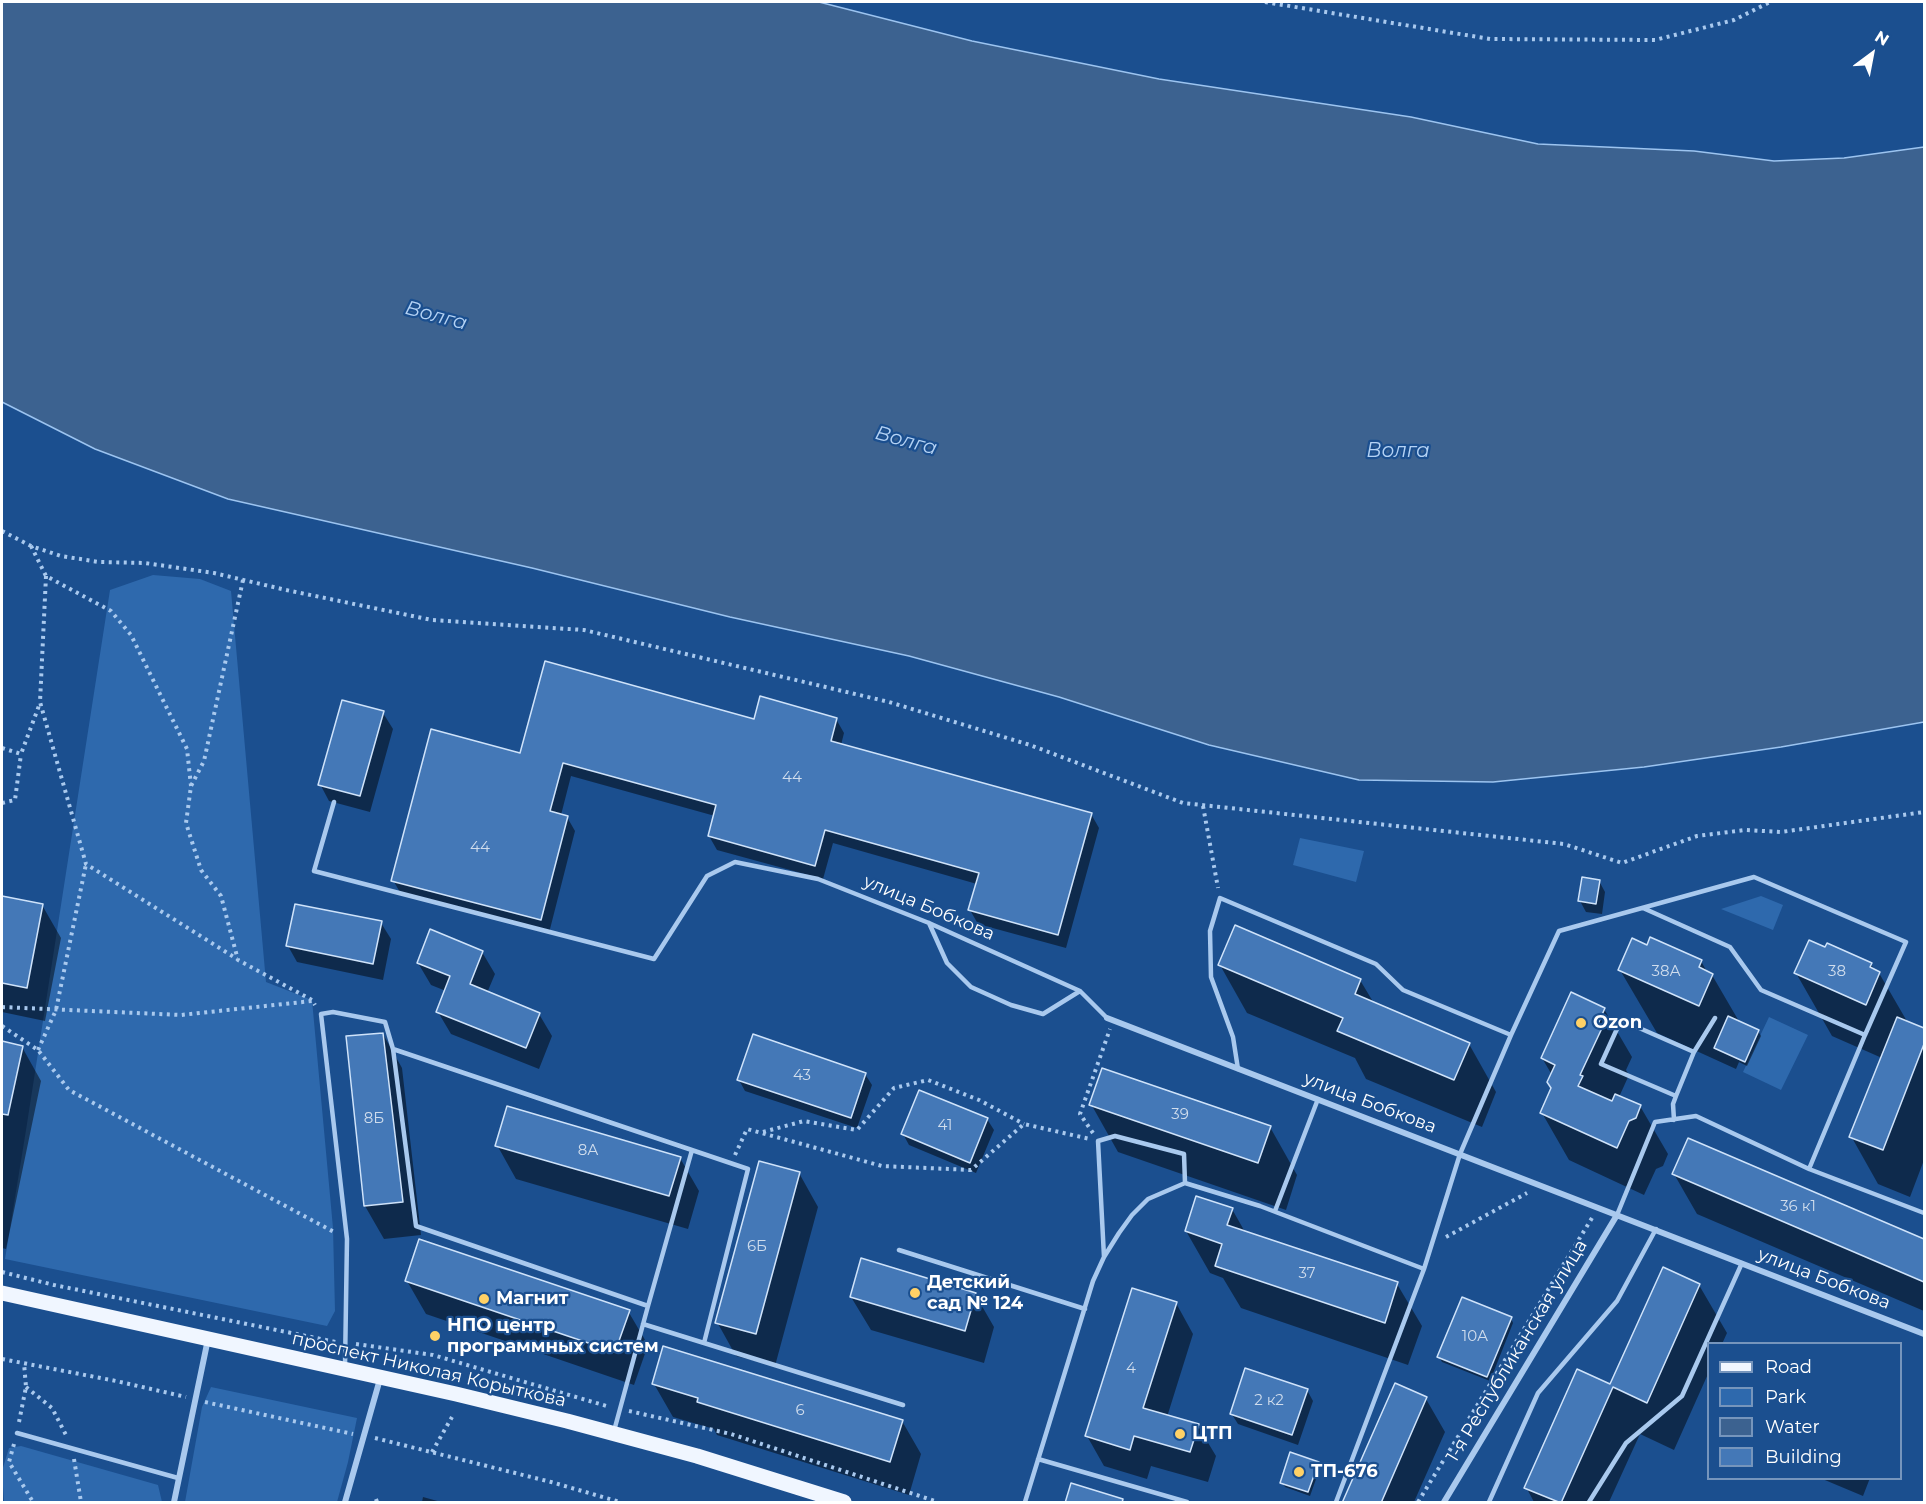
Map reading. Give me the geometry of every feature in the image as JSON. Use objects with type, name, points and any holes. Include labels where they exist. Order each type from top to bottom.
[{"type":"main road","name":"проспект Николая Корыткова","points":[[2,1293],[380,1377],[614,1433],[697,1456],[844,1503]]},
{"type":"street","name":"улица Бобкова","points":[[1110,1019],[1924,1334]]},
{"type":"street","name":"1-я Республиканская улица","points":[[1444,1503],[1617,1215]]},
{"type":"street","points":[[174,1503],[208,1339]]},
{"type":"street","points":[[345,1503],[380,1377]]},
{"type":"lane","name":"улица Бобкова","points":[[334,802],[314,871],[654,959],[707,876],[735,862],[818,879],[929,923],[1080,991],[1110,1019]]},
{"type":"lane","points":[[1336,1503],[1431,1250],[1460,1154],[1559,931],[1754,877],[1905,942],[1809,1169]]},
{"type":"lane","points":[[1238,1069],[1233,1037],[1210,977],[1210,931],[1220,898],[1376,963],[1403,990],[1511,1035]]},
{"type":"lane","points":[[1643,908],[1730,947],[1761,990],[1865,1035]]},
{"type":"lane","points":[[929,923],[947,963],[970,987],[1011,1005],[1043,1014],[1080,991]]},
{"type":"lane","points":[[345,1370],[347,1239],[321,1014],[333,1012],[385,1022],[393,1049],[416,1226],[648,1306]]},
{"type":"lane","points":[[1674,1120],[1673,1104],[1676,1096],[1694,1052],[1715,1018]]},
{"type":"lane","points":[[1676,1096],[1601,1064],[1621,1020],[1694,1052]]},
{"type":"lane","points":[[393,1049],[748,1169],[704,1343]]},
{"type":"lane","points":[[1275,1211],[1318,1099]]},
{"type":"lane","points":[[1617,1215],[1655,1122],[1696,1116],[1809,1169],[1924,1213]]},
{"type":"lane","points":[[1104,1257],[1098,1141],[1115,1136],[1184,1154],[1185,1183]]},
{"type":"lane","points":[[614,1433],[692,1150]]},
{"type":"lane","points":[[1025,1503],[1093,1281],[1104,1257],[1132,1215],[1148,1199],[1185,1183],[1275,1211],[1424,1269]]},
{"type":"lane","points":[[1490,1502],[1538,1393],[1617,1301],[1656,1230]]},
{"type":"lane","points":[[899,1250],[1084,1309]]},
{"type":"lane","points":[[1589,1503],[1626,1443],[1682,1396],[1742,1263]]},
{"type":"lane","points":[[643,1324],[903,1405]]},
{"type":"lane","points":[[17,1433],[178,1478]]},
{"type":"lane","points":[[1038,1459],[1187,1503]]},
{"type":"path","points":[[1265,2],[1490,39],[1655,40],[1734,20],[1770,2]]},
{"type":"path","points":[[2,531],[31,546],[61,556],[99,562],[145,563],[214,573],[432,620],[584,630],[889,702],[1030,745],[1183,803],[1203,806],[1564,844],[1622,863],[1697,836],[1745,830],[1781,832],[1924,812]]},
{"type":"path","points":[[2,803],[15,800],[21,754],[40,702],[46,576],[31,546]]},
{"type":"path","points":[[46,576],[111,611],[131,635],[187,749],[191,786],[186,823],[201,870],[221,896],[238,960]]},
{"type":"path","points":[[191,786],[204,761],[243,580]]},
{"type":"path","points":[[38,1050],[56,1010],[86,864],[40,702]]},
{"type":"path","points":[[2,748],[21,754]]},
{"type":"path","points":[[1203,806],[1220,898]]},
{"type":"path","points":[[86,864],[238,960],[312,1000],[321,1014]]},
{"type":"path","points":[[2,1007],[181,1015],[312,1000]]},
{"type":"path","points":[[1098,1141],[1080,1114],[1110,1019]]},
{"type":"path","points":[[2,1026],[38,1050],[69,1090],[347,1239]]},
{"type":"path","points":[[760,1132],[804,1121],[857,1130],[894,1088],[928,1080],[979,1100],[1024,1124],[1098,1141]]},
{"type":"path","points":[[731,1164],[747,1129],[882,1166],[971,1170],[1024,1124]]},
{"type":"path","points":[[1431,1250],[1446,1237],[1525,1194],[1558,1192]]},
{"type":"path","points":[[1418,1503],[1599,1208]]},
{"type":"path","points":[[2,1272],[66,1288],[325,1340],[433,1354],[620,1409],[731,1434],[938,1503]]},
{"type":"path","points":[[2,1359],[116,1381],[432,1452],[551,1482],[620,1503]]},
{"type":"path","points":[[26,1387],[52,1408],[73,1448],[81,1503]]},
{"type":"path","points":[[432,1452],[452,1417]]},
{"type":"green space","points":[[153,575],[200,579],[231,591],[266,982],[312,1000],[333,1228],[335,1311],[327,1326],[5,1259],[110,590]]},
{"type":"green space","points":[[1300,838],[1364,851],[1356,882],[1293,865]]},
{"type":"green space","points":[[1761,896],[1783,905],[1773,930],[1721,909]]},
{"type":"green space","points":[[1769,1017],[1808,1035],[1781,1090],[1743,1072]]},
{"type":"green space","points":[[211,1387],[357,1418],[337,1502],[185,1502],[202,1407]]},
{"type":"green space","points":[[21,1446],[158,1485],[162,1502],[4,1502],[2,1471],[9,1448]]},
{"type":"water","name":"Волга","points":[[2,2],[819,2],[972,41],[1159,79],[1411,117],[1538,144],[1694,151],[1774,161],[1844,158],[1924,147],[1924,722],[1781,747],[1644,767],[1493,782],[1359,780],[1209,745],[1059,697],[909,656],[730,617],[532,568],[228,499],[95,449],[2,402]]},
{"type":"building","points":[[545,661],[754,719],[760,696],[837,718],[831,741],[1092,813],[1058,935],[968,910],[979,873],[825,830],[815,866],[708,836],[716,805],[563,763],[550,811],[568,816],[541,920],[391,881],[431,729],[520,753]]},
{"type":"building","points":[[342,700],[384,711],[360,796],[318,785]]},
{"type":"building","points":[[1582,877],[1600,880],[1596,904],[1578,901]]},
{"type":"building","points":[[2,896],[43,904],[27,988],[2,983]]},
{"type":"building","points":[[295,904],[382,921],[373,964],[286,946]]},
{"type":"building","points":[[1235,925],[1361,979],[1355,994],[1470,1043],[1454,1080],[1337,1031],[1343,1018],[1218,965]]},
{"type":"building","points":[[430,929],[483,951],[470,984],[540,1013],[526,1048],[436,1012],[450,976],[417,963]]},
{"type":"building","points":[[1650,937],[1702,960],[1699,967],[1713,974],[1699,1006],[1618,970],[1632,938],[1647,945]]},
{"type":"building","points":[[1809,940],[1825,947],[1827,943],[1872,963],[1870,967],[1880,972],[1866,1005],[1794,973]]},
{"type":"building","points":[[1571,992],[1605,1008],[1598,1024],[1603,1026],[1580,1075],[1583,1076],[1578,1086],[1612,1101],[1615,1094],[1641,1105],[1636,1118],[1629,1121],[1617,1148],[1540,1113],[1551,1088],[1547,1082],[1555,1065],[1541,1058]]},
{"type":"building","points":[[1728,1016],[1759,1030],[1745,1062],[1714,1048]]},
{"type":"building","points":[[1897,1017],[1924,1028],[1924,1044],[1883,1150],[1849,1137]]},
{"type":"building","points":[[383,1033],[403,1202],[364,1206],[346,1036]]},
{"type":"building","points":[[753,1034],[866,1073],[851,1118],[737,1080]]},
{"type":"building","points":[[2,1041],[23,1046],[8,1115],[2,1114]]},
{"type":"building","points":[[1102,1068],[1271,1126],[1258,1163],[1089,1105]]},
{"type":"building","points":[[919,1090],[988,1118],[970,1163],[901,1134]]},
{"type":"building","points":[[507,1106],[681,1157],[669,1196],[495,1146]]},
{"type":"building","points":[[1688,1138],[1924,1239],[1924,1282],[1672,1174]]},
{"type":"building","points":[[759,1161],[800,1172],[756,1334],[715,1323]]},
{"type":"building","points":[[1196,1196],[1233,1208],[1227,1225],[1398,1282],[1385,1323],[1215,1266],[1222,1244],[1185,1231]]},
{"type":"building","points":[[419,1239],[630,1310],[615,1352],[405,1281]]},
{"type":"building","points":[[861,1258],[976,1293],[965,1331],[850,1297]]},
{"type":"building","points":[[1663,1267],[1700,1284],[1647,1403],[1613,1387],[1561,1503],[1524,1488],[1577,1369],[1610,1384]]},
{"type":"building","points":[[1132,1288],[1177,1302],[1143,1408],[1199,1424],[1190,1452],[1134,1436],[1130,1450],[1085,1436]]},
{"type":"building","points":[[1462,1297],[1512,1317],[1487,1377],[1437,1357]]},
{"type":"building","points":[[663,1346],[903,1420],[890,1462],[697,1402],[698,1398],[652,1384]]},
{"type":"building","points":[[1245,1368],[1308,1389],[1292,1435],[1230,1414]]},
{"type":"building","points":[[1395,1383],[1427,1397],[1381,1503],[1342,1503]]},
{"type":"building","name":"ТП-676","points":[[1290,1452],[1319,1462],[1308,1492],[1280,1483]]},
{"type":"building","points":[[1071,1483],[1123,1499],[1122,1503],[1065,1503]]},
{"type":"place","name":"Ozon","points":[[1581,1023]]},
{"type":"place","name":"Детский сад № 124","points":[[915,1293]]},
{"type":"place","name":"Магнит","points":[[484,1299]]},
{"type":"place","name":"НПО центр программных систем","points":[[435,1336]]},
{"type":"place","name":"ЦТП","points":[[1180,1434]]},
{"type":"place","name":"ТП-676","points":[[1299,1472]]}]
